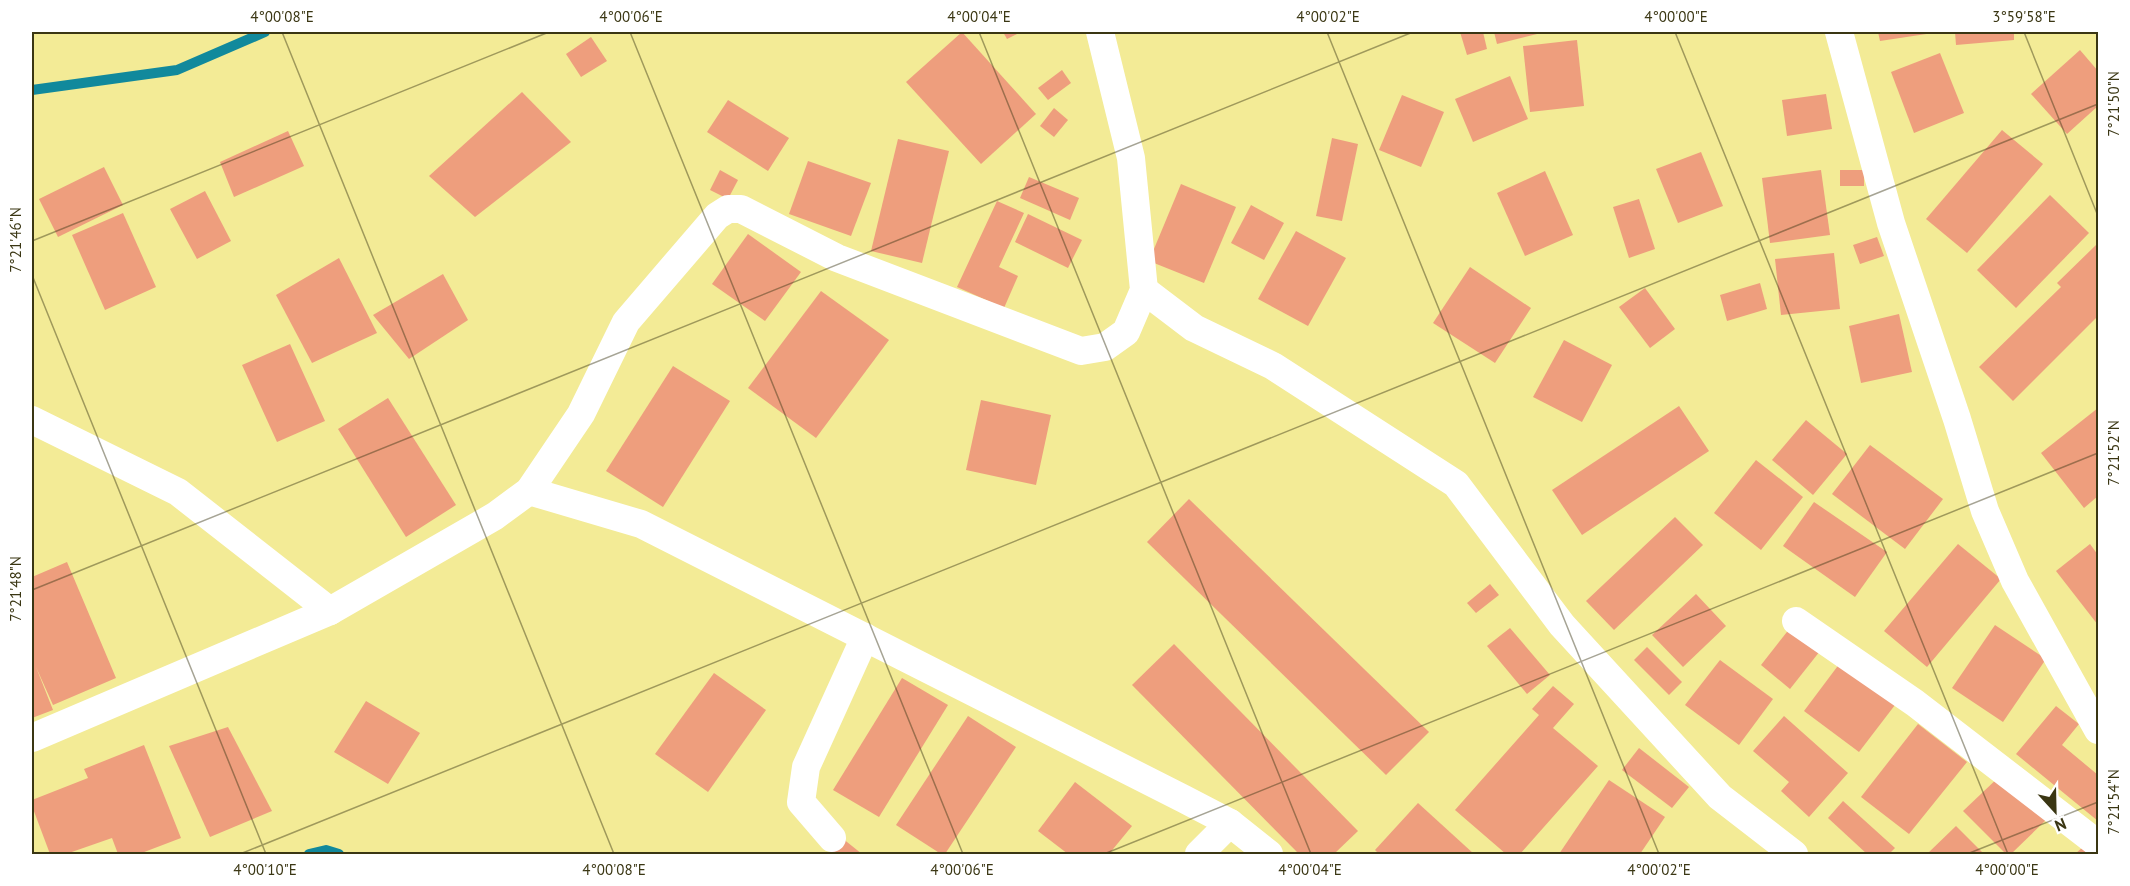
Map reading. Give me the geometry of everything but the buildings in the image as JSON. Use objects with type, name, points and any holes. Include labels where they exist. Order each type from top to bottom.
[{"type":"street","points":[[32,738],[330,611],[495,516],[530,491],[581,414],[626,322],[717,216],[728,209],[741,209],[837,258],[1081,351],[1105,347],[1126,332],[1144,290],[1131,158],[1100,32]]},
{"type":"street","points":[[1839,32],[1891,223],[1957,419],[1985,511],[2015,581],[2098,730]]},
{"type":"street","points":[[1144,290],[1194,328],[1273,366],[1456,484],[1562,625],[1720,797],[1794,855]]},
{"type":"street","points":[[32,420],[178,492],[330,611]]},
{"type":"street","points":[[530,491],[641,524],[1230,823],[1269,855]]},
{"type":"street","points":[[1796,621],[1924,710],[2098,844]]},
{"type":"street","points":[[832,838],[801,802],[806,767],[865,637]]},
{"type":"street","points":[[1199,855],[1230,823]]},
{"type":"waterway","points":[[32,90],[177,70],[265,32]]},
{"type":"waterway","points":[[309,854],[326,850],[339,854]]}]
